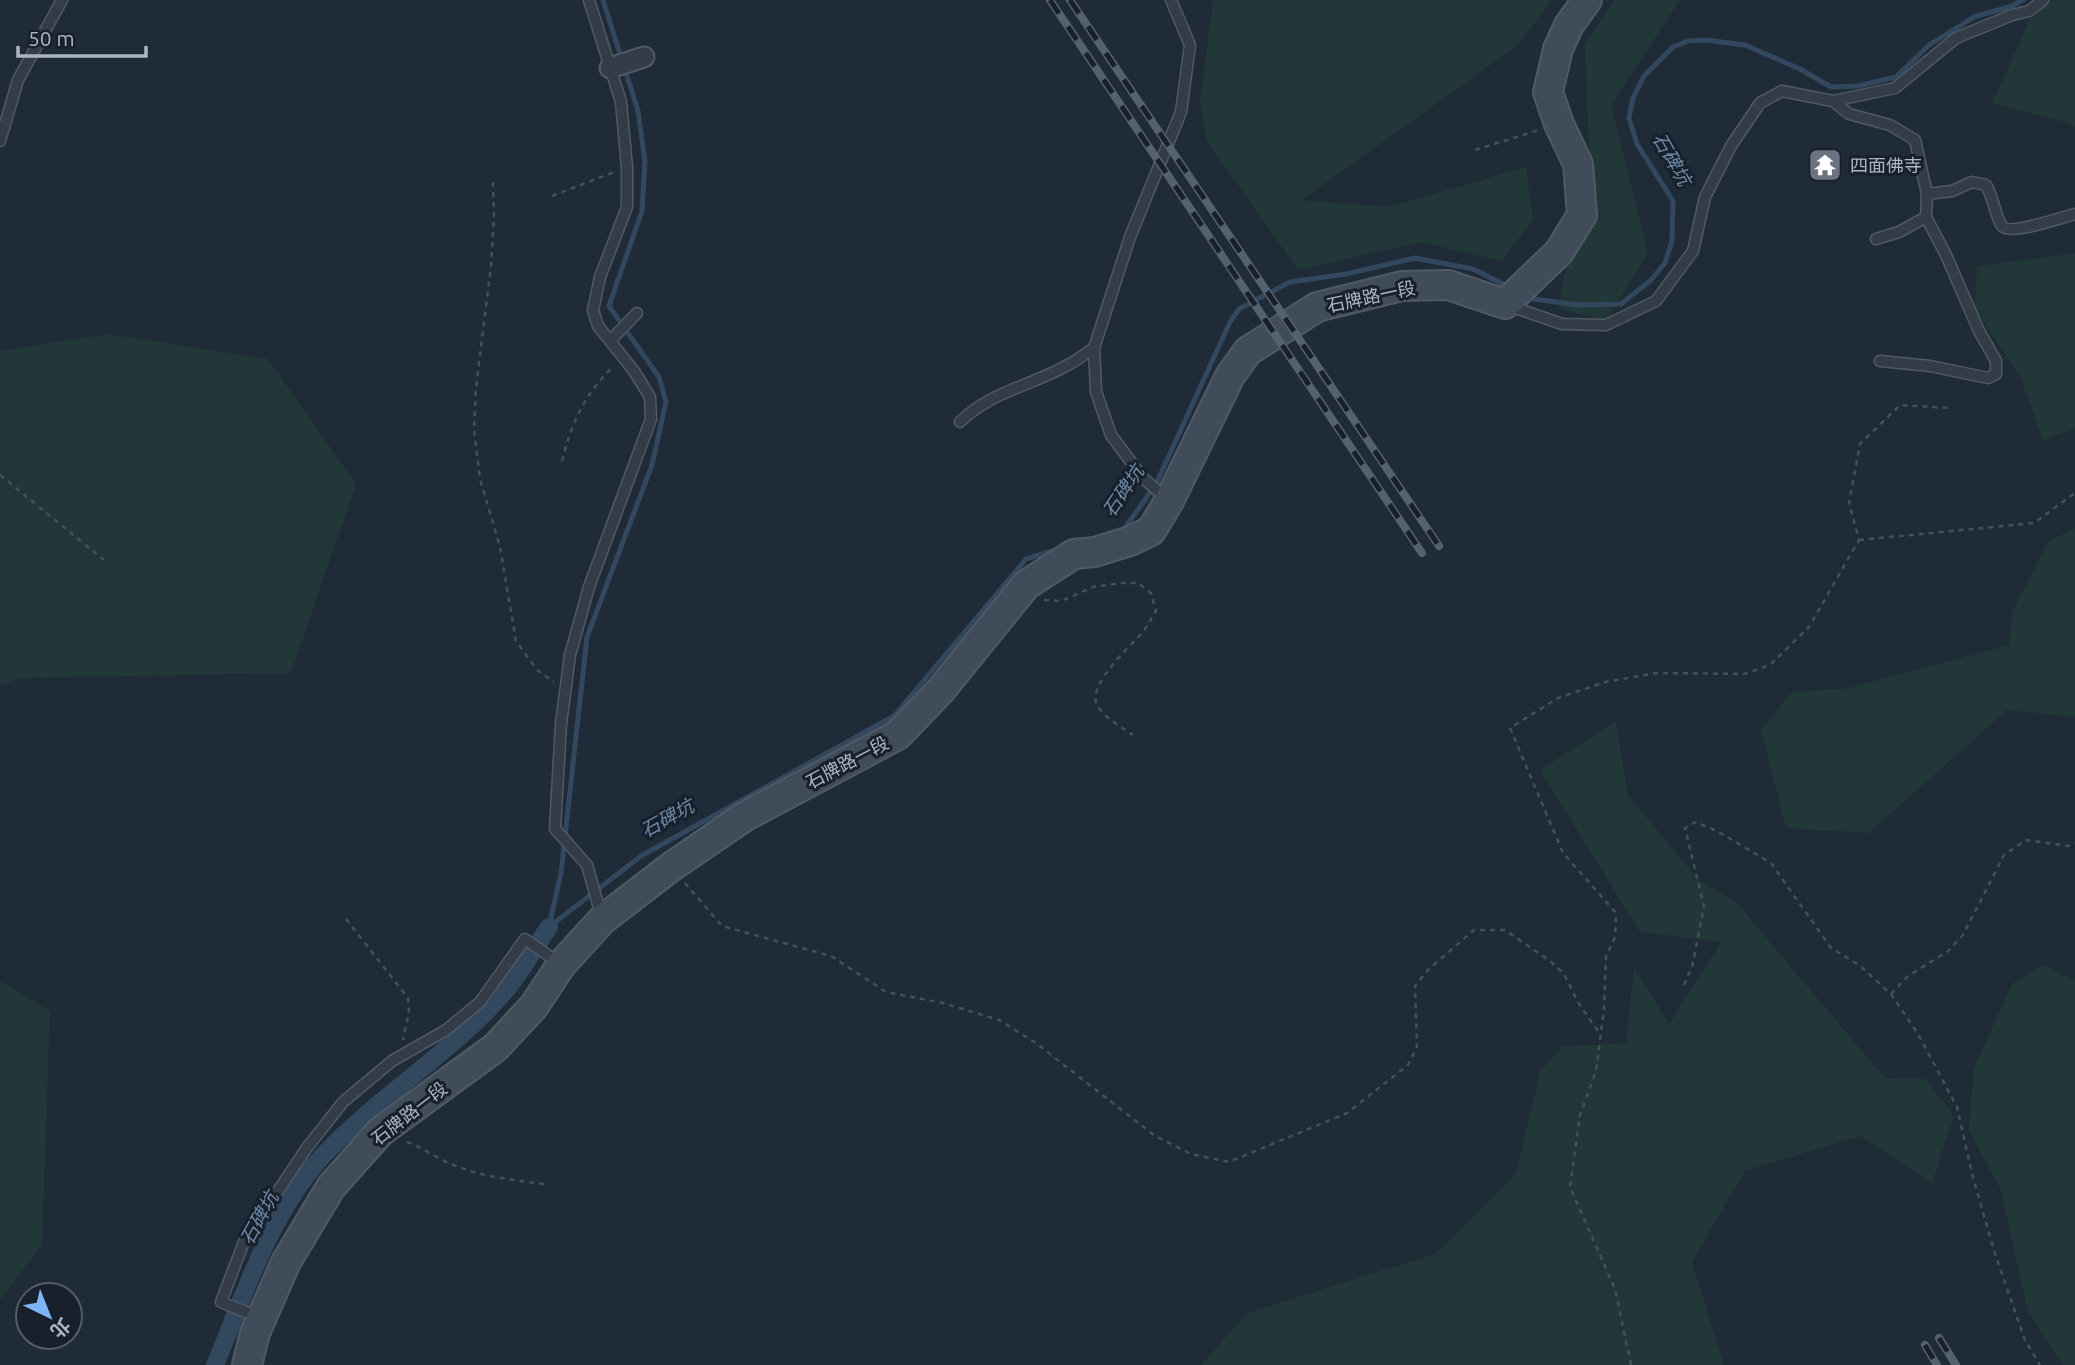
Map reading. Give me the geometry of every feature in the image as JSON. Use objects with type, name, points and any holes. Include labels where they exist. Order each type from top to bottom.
[{"type":"street","points":[[1504,304],[1559,252],[1582,215],[1578,163],[1559,124],[1548,92],[1559,49],[1569,25],[1587,0]]},
{"type":"street","points":[[610,68],[644,57]]},
{"type":"street","name":"石牌路一段","points":[[247,1365],[262,1318],[286,1262],[331,1187],[380,1132],[496,1047],[534,1006],[561,965],[602,920],[671,867],[744,817],[898,735],[941,690],[1026,585],[1074,554],[1095,552],[1151,531],[1170,501],[1230,376],[1248,351],[1317,307],[1402,286],[1448,285],[1504,304]]},
{"type":"lane","points":[[0,141],[19,80],[62,0]]},
{"type":"lane","points":[[578,0],[589,1],[621,102],[627,167],[627,207],[600,277],[593,310],[598,326],[650,397],[651,419],[589,587],[570,655],[561,724],[555,829],[587,865],[602,920]]},
{"type":"lane","points":[[1170,501],[1143,478],[1111,435],[1096,392],[1094,348],[1130,237],[1181,112],[1190,45],[1171,0]]},
{"type":"lane","points":[[1504,304],[1562,324],[1606,325],[1656,301],[1693,251],[1705,197],[1731,146],[1760,103],[1782,91],[1833,101],[1895,88],[1956,38],[2012,15],[2029,11],[2043,0]]},
{"type":"lane","points":[[1833,101],[1849,114],[1889,125],[1915,140],[1927,194],[1926,217],[1946,255],[1979,331],[1996,360],[1996,374],[1988,378],[1930,366],[1880,361]]},
{"type":"lane","points":[[1927,194],[1952,191],[1972,182],[1986,185],[1993,196],[2001,225],[2007,230],[2021,229],[2075,214]]},
{"type":"lane","points":[[1877,239],[1899,232],[1926,217]]},
{"type":"lane","points":[[610,341],[637,313]]},
{"type":"lane","points":[[960,422],[988,399],[1066,366],[1094,348]]},
{"type":"lane","points":[[262,1318],[221,1302],[244,1242],[306,1149],[343,1102],[399,1057],[446,1030],[480,1002],[525,939],[561,965]]},
{"type":"path","points":[[1475,150],[1559,124]]},
{"type":"path","points":[[552,196],[627,167]]},
{"type":"path","points":[[493,182],[491,266],[475,402],[474,430],[480,479],[500,547],[516,640],[537,670],[566,691]]},
{"type":"path","points":[[562,461],[567,440],[594,384],[623,358]]},
{"type":"path","points":[[1631,1365],[1615,1289],[1570,1187],[1580,1115],[1596,1070],[1606,957],[1615,937],[1616,912],[1563,853],[1510,728],[1558,698],[1605,682],[1656,673],[1744,674],[1770,665],[1809,627],[1859,540],[1849,503],[1860,444],[1900,405],[1951,408]]},
{"type":"path","points":[[0,475],[104,560]]},
{"type":"path","points":[[1859,540],[2034,523],[2075,493]]},
{"type":"path","points":[[1026,585],[1042,600],[1061,601],[1093,587],[1121,583],[1138,583],[1151,593],[1156,611],[1143,632],[1112,663],[1096,695],[1097,704],[1106,715],[1133,735]]},
{"type":"path","points":[[1684,985],[1692,967],[1704,905],[1685,828],[1696,822],[1717,831],[1771,863],[1831,948],[1859,965],[1891,995],[1918,1034],[1957,1107],[1972,1174],[1995,1254],[2025,1340],[2040,1365]]},
{"type":"path","points":[[1891,995],[1908,976],[1947,952],[1964,935],[2004,855],[2026,840],[2069,846],[2075,843]]},
{"type":"path","points":[[671,867],[722,926],[831,956],[886,992],[943,1003],[999,1020],[1036,1042],[1155,1136],[1191,1154],[1229,1163],[1347,1113],[1408,1065],[1416,1047],[1415,986],[1428,970],[1474,930],[1506,930],[1550,961],[1564,974],[1579,1004],[1600,1034]]},
{"type":"path","points":[[346,919],[408,998],[409,1012],[399,1057]]},
{"type":"path","points":[[380,1132],[423,1148],[452,1165],[483,1176],[549,1185]]},
{"type":"green space","points":[[1213,0],[1552,0],[1518,45],[1302,200],[1389,207],[1526,167],[1533,220],[1501,261],[1421,242],[1298,270],[1207,141],[1200,103]]},
{"type":"green space","points":[[1615,0],[1680,0],[1611,105],[1648,253],[1607,320],[1558,309],[1589,148],[1585,44]]},
{"type":"green space","points":[[2039,0],[2075,0],[2075,128],[2069,123],[1992,103]]},
{"type":"green space","points":[[2075,253],[2075,428],[2043,441],[2020,376],[1975,309],[1977,266]]},
{"type":"green space","points":[[108,334],[268,359],[356,484],[291,673],[21,678],[0,685],[0,351]]},
{"type":"green space","points":[[2075,528],[2075,717],[2007,710],[1869,833],[1786,828],[1761,730],[1792,692],[1844,689],[2009,645],[2012,612],[2048,542]]},
{"type":"green space","points":[[1616,721],[1628,795],[1699,880],[1737,903],[1885,1078],[1925,1079],[1954,1116],[1932,1183],[1860,1136],[1745,1171],[1692,1262],[1724,1365],[1201,1365],[1247,1313],[1435,1254],[1516,1173],[1540,1072],[1562,1046],[1626,1044],[1634,967],[1669,1024],[1721,942],[1640,932],[1540,770]]},
{"type":"green space","points":[[2043,965],[2075,981],[2075,1365],[2063,1365],[2028,1311],[2000,1188],[1969,1131],[1974,1068],[2012,984]]},
{"type":"green space","points":[[0,981],[50,1011],[42,1245],[0,1300]]},
{"type":"waterway","points":[[549,926],[561,873],[587,637],[652,465],[666,402],[659,377],[609,306],[642,211],[645,161],[638,111],[603,0]]},
{"type":"waterway","name":"石碑坑","points":[[1526,295],[1534,299],[1578,305],[1621,304],[1651,280],[1665,263],[1672,241],[1673,201],[1637,144],[1629,118],[1633,98],[1644,76],[1673,47],[1688,41],[1706,40],[1745,45],[1800,69],[1831,87],[1858,86],[1896,77],[1929,45],[1974,17],[2023,0]]},
{"type":"waterway","name":"石碑坑","points":[[1122,532],[1156,484],[1230,322],[1239,309],[1290,282],[1346,274],[1415,258],[1473,269],[1511,288]]},
{"type":"waterway","name":"石碑坑","points":[[549,927],[641,856],[894,716],[1026,559],[1059,549]]},
{"type":"waterway","name":"石碑坑","points":[[215,1365],[271,1233],[300,1184],[339,1139],[479,1019],[513,981],[549,927]]},
{"type":"railway","points":[[1050,0],[1422,553]]},
{"type":"railway","points":[[1070,0],[1439,546]]},
{"type":"railway","points":[[1939,1338],[1956,1365]]},
{"type":"railway","points":[[1925,1345],[1937,1365]]},
{"type":"place","name":"四面佛寺","points":[[1825,165]]}]
